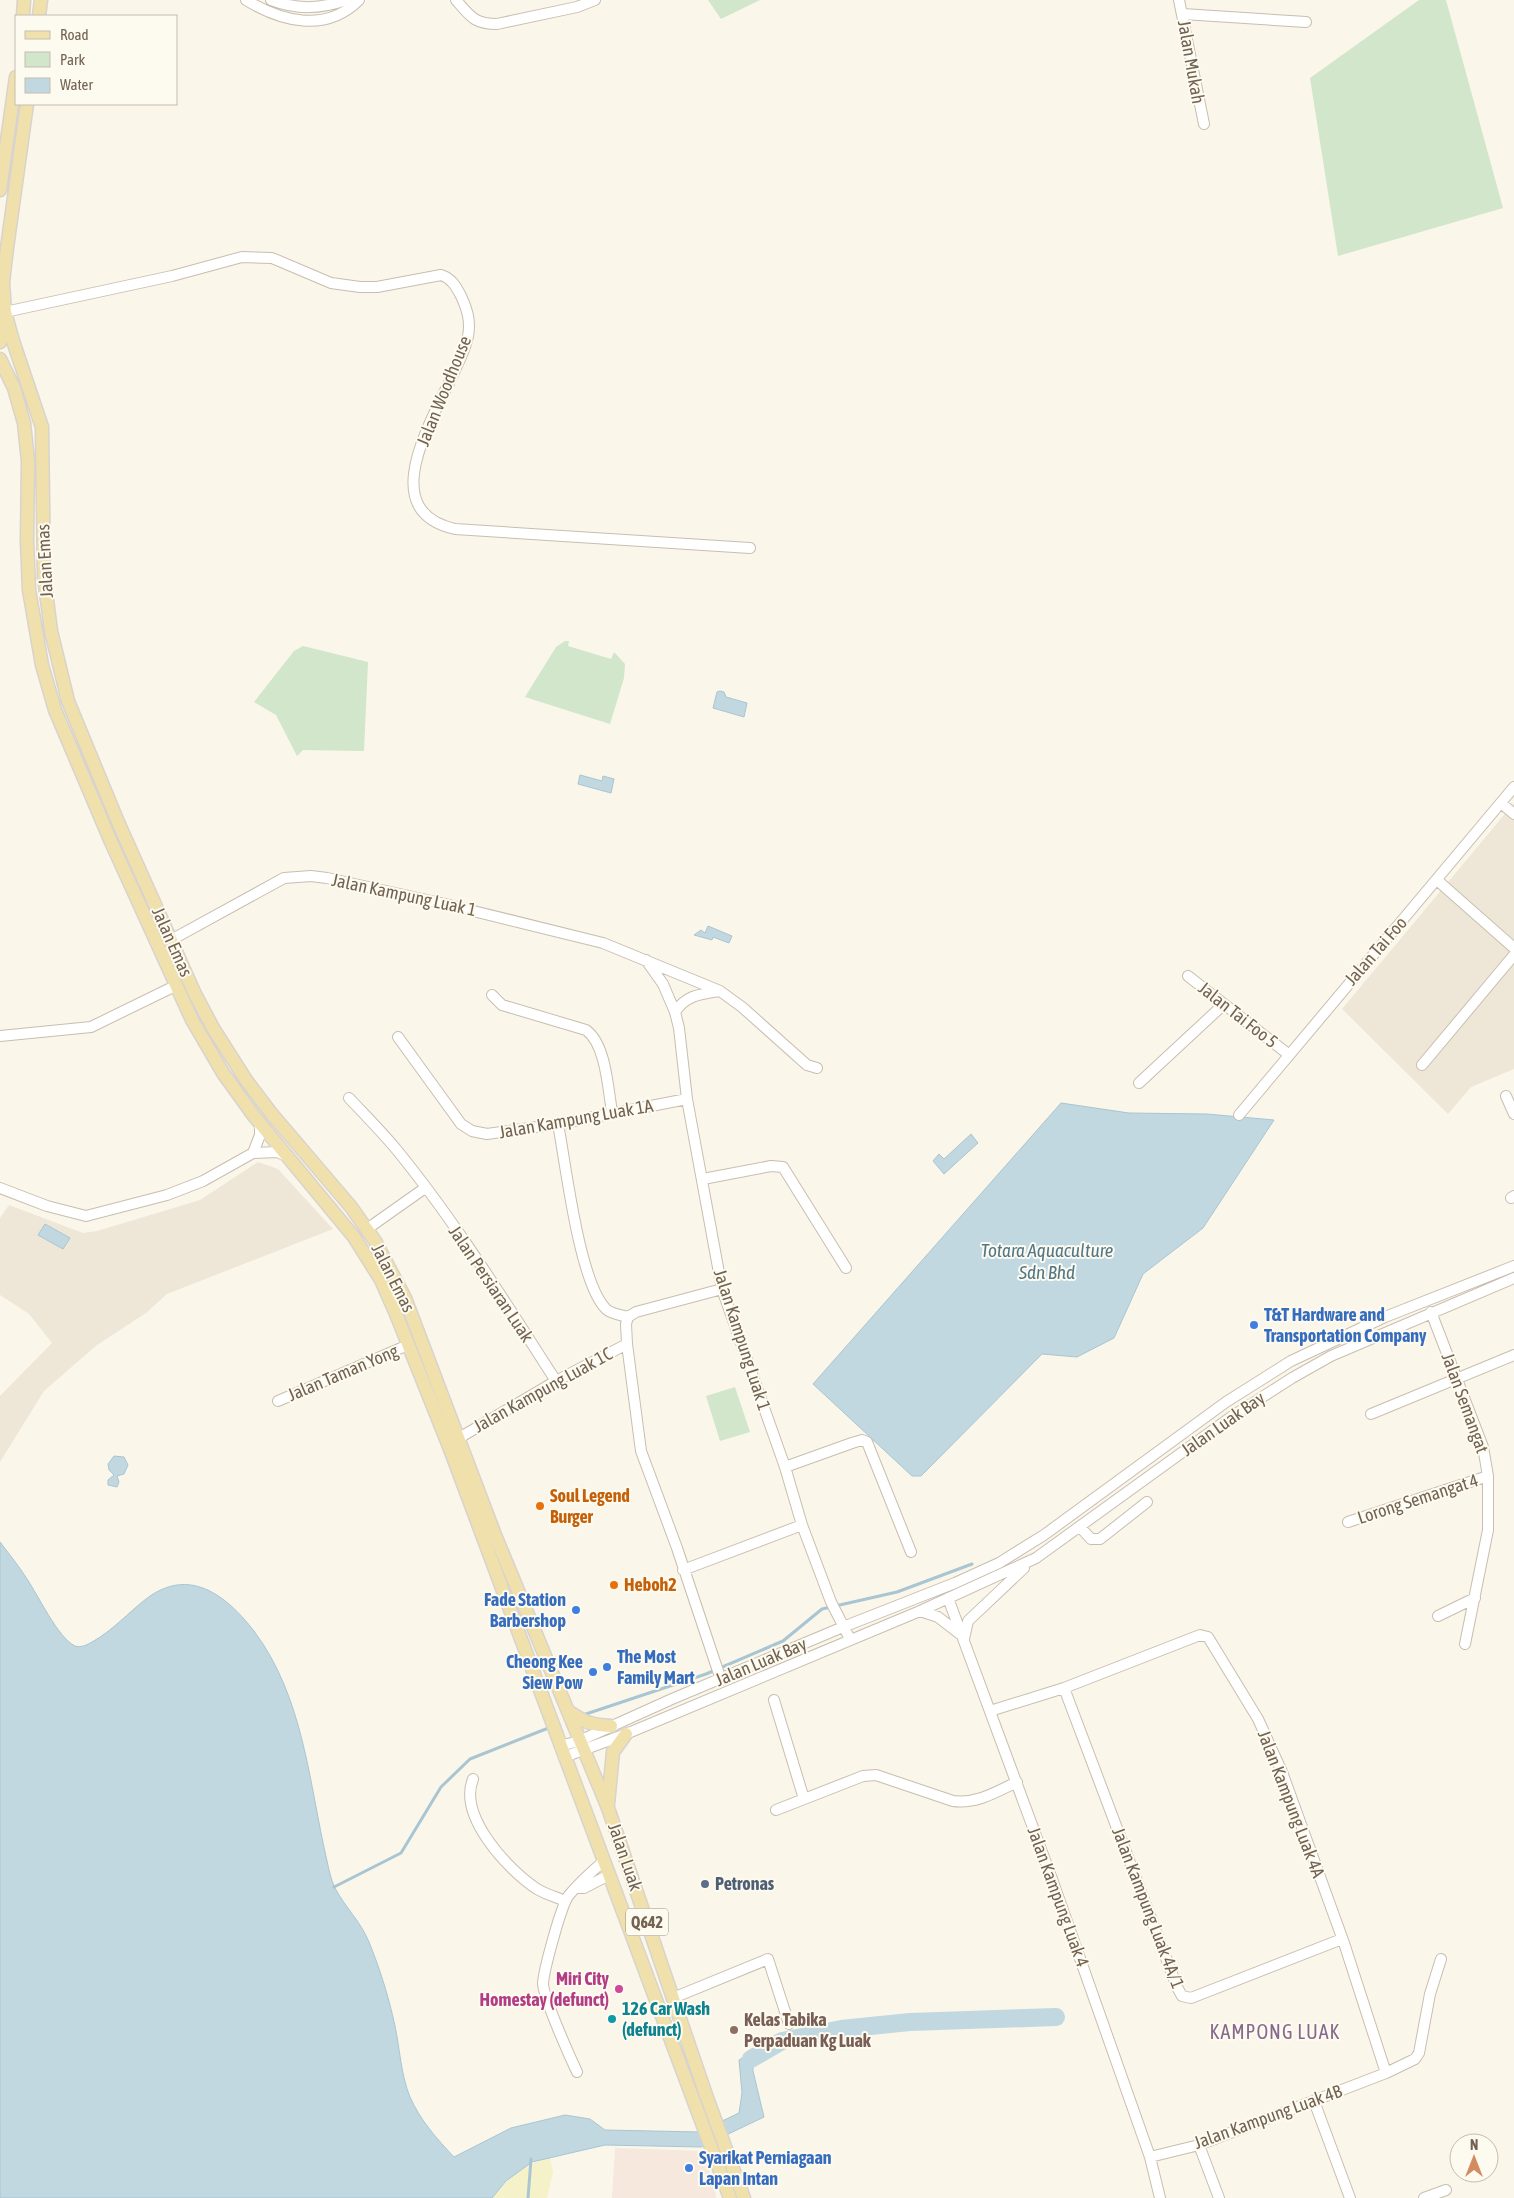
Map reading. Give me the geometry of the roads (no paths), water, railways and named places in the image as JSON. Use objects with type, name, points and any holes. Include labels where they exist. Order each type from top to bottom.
[{"type":"main road","points":[[23,15],[24,0]]},
{"type":"main road","points":[[39,15],[41,0]]},
{"type":"main road","points":[[0,190],[15,83]]},
{"type":"main road","name":"Jalan Emas","points":[[27,105],[3,282],[5,312],[42,427],[44,577],[51,631],[68,701],[84,742],[204,1011],[246,1080],[271,1113],[351,1207],[393,1271],[496,1535],[572,1717]]},
{"type":"main road","points":[[0,342],[5,333],[5,312]]},
{"type":"main road","name":"Jalan Emas","points":[[0,359],[3,371],[20,404],[27,442],[29,590],[42,665],[55,710],[76,763],[175,986],[210,1052],[260,1124],[354,1238],[381,1280],[450,1449],[552,1725]]},
{"type":"main road","points":[[572,1717],[591,1724],[612,1726]]},
{"type":"main road","name":"Jalan Luak","points":[[572,1717],[581,1746],[608,1808],[706,2095],[733,2162],[744,2198]]},
{"type":"main road","name":"Jalan Luak","points":[[552,1725],[730,2198]]},
{"type":"main road","points":[[608,1808],[613,1752],[626,1734]]},
{"type":"street","points":[[246,0],[264,11],[283,18],[306,22],[326,20],[336,16],[351,8],[359,0]]},
{"type":"street","points":[[271,0],[284,5],[312,8],[346,0]]},
{"type":"street","points":[[456,0],[475,21],[497,24],[577,8],[595,0]]},
{"type":"street","name":"Jalan Mukah","points":[[1179,0],[1204,124]]},
{"type":"street","points":[[1183,14],[1306,22]]},
{"type":"street","name":"Jalan Woodhouse","points":[[5,312],[172,276],[242,257],[272,258],[331,283],[360,287],[377,287],[441,275],[449,278],[459,290],[466,307],[470,325],[462,354],[428,426],[418,457],[413,485],[416,501],[426,516],[440,525],[455,528],[750,548]]},
{"type":"street","name":"Jalan Tai Foo","points":[[1239,1115],[1288,1054],[1514,787]]},
{"type":"street","points":[[1501,803],[1514,814]]},
{"type":"street","name":"Jalan Kampung Luak 1","points":[[171,940],[284,878],[311,876],[445,904],[603,943],[720,991],[742,1007],[807,1065],[817,1068]]},
{"type":"street","points":[[1436,880],[1514,948]]},
{"type":"street","points":[[1422,1065],[1514,955]]},
{"type":"street","name":"Jalan Kampung Luak 1","points":[[646,960],[663,984],[675,1012],[687,1099],[722,1289],[785,1467],[802,1525],[831,1602],[850,1639]]},
{"type":"street","name":"Jalan Tai Foo 5","points":[[1188,976],[1222,1005],[1288,1054]]},
{"type":"street","points":[[0,1036],[91,1027],[175,986]]},
{"type":"street","points":[[675,1012],[682,1002],[692,997],[720,991]]},
{"type":"street","points":[[492,995],[502,1006],[586,1030],[594,1036],[600,1047],[612,1112]]},
{"type":"street","points":[[1140,1083],[1222,1005]]},
{"type":"street","name":"Jalan Kampung Luak 1A","points":[[398,1037],[461,1124],[472,1131],[487,1134],[558,1124],[612,1112],[687,1099]]},
{"type":"street","points":[[1506,1096],[1514,1114]]},
{"type":"street","name":"Jalan Persiaran Luak","points":[[350,1098],[395,1148],[425,1188],[484,1270],[556,1381]]},
{"type":"street","points":[[252,1153],[260,1134],[260,1124]]},
{"type":"street","points":[[558,1124],[584,1265],[595,1295],[608,1311],[628,1317]]},
{"type":"street","points":[[0,1188],[47,1206],[86,1216],[167,1195],[203,1181],[252,1153],[277,1152],[287,1156]]},
{"type":"street","points":[[703,1179],[766,1167],[783,1167],[846,1268]]},
{"type":"street","points":[[367,1229],[425,1188]]},
{"type":"street","name":"Jalan Luak Bay","points":[[581,1746],[612,1726],[672,1699],[721,1680],[843,1626],[956,1583],[999,1563],[1044,1535],[1226,1402],[1291,1361],[1385,1317],[1514,1266]]},
{"type":"street","name":"Jalan Luak Bay","points":[[562,1751],[626,1734],[920,1611],[1036,1558],[1231,1417],[1292,1378],[1331,1356],[1514,1278]]},
{"type":"street","points":[[721,1680],[641,1451],[626,1324],[628,1317],[636,1312],[722,1289]]},
{"type":"street","name":"Jalan Semangat","points":[[1431,1312],[1483,1447],[1488,1476],[1488,1530],[1465,1644]]},
{"type":"street","name":"Jalan Kampung Luak 1C","points":[[459,1438],[556,1381],[627,1344]]},
{"type":"street","name":"Jalan Taman Yong","points":[[278,1401],[408,1345]]},
{"type":"street","points":[[1370,1414],[1514,1355]]},
{"type":"street","points":[[785,1467],[852,1443],[867,1442],[911,1552]]},
{"type":"street","name":"Lorong Semangat 4","points":[[1348,1522],[1488,1476]]},
{"type":"street","points":[[1080,1526],[1091,1539],[1100,1539],[1147,1502]]},
{"type":"street","points":[[683,1570],[802,1525]]},
{"type":"street","points":[[920,1611],[938,1617],[962,1637],[968,1621],[1036,1558]]},
{"type":"street","points":[[934,1591],[948,1598],[956,1583]]},
{"type":"street","name":"Jalan Kampung Luak 4","points":[[948,1598],[1017,1782],[1150,2157],[1160,2198]]},
{"type":"street","points":[[1438,1616],[1475,1598]]},
{"type":"street","name":"Jalan Kampung Luak 4A","points":[[990,1711],[1064,1688],[1200,1635],[1208,1637],[1258,1720],[1282,1772],[1344,1945],[1386,2073]]},
{"type":"street","name":"Jalan Kampung Luak 4A/1","points":[[1064,1688],[1182,1996],[1191,1998],[1344,1945]]},
{"type":"street","points":[[774,1700],[804,1799]]},
{"type":"street","points":[[776,1810],[863,1776],[876,1775],[953,1801],[965,1802],[976,1801],[1017,1782]]},
{"type":"street","points":[[473,1779],[468,1792],[477,1826],[485,1837],[526,1881],[539,1890],[565,1901]]},
{"type":"street","points":[[577,2072],[543,1983],[565,1901],[577,1888],[579,1882],[604,1861]]},
{"type":"street","points":[[577,1888],[584,1888],[609,1875]]},
{"type":"street","points":[[673,1998],[768,1959],[789,2024]]},
{"type":"street","name":"Jalan Kampung Luak 4B","points":[[1150,2157],[1199,2145],[1386,2073],[1415,2059],[1419,2053],[1430,1994],[1441,1959]]},
{"type":"street","points":[[1314,2101],[1350,2198]]},
{"type":"street","points":[[1199,2145],[1219,2198]]},
{"type":"street","points":[[1424,2198],[1446,2190]]},
{"type":"water","points":[[717,692],[724,692],[726,697],[747,703],[744,717],[713,708]]},
{"type":"water","points":[[580,775],[602,781],[603,776],[614,779],[611,793],[578,784]]},
{"type":"water","points":[[708,926],[732,936],[729,943],[713,937],[712,940],[694,935],[701,930],[705,933]]},
{"type":"water","name":"Totara Aquaculture Sdn Bhd","points":[[1061,1103],[1129,1113],[1207,1114],[1274,1120],[1203,1228],[1143,1274],[1114,1338],[1077,1357],[1042,1354],[921,1476],[912,1476],[813,1384]]},
{"type":"water","points":[[971,1134],[978,1143],[944,1174],[933,1161],[939,1154],[944,1159]]},
{"type":"water","points":[[45,1224],[70,1238],[63,1249],[38,1235]]},
{"type":"water","points":[[114,1456],[124,1457],[128,1465],[124,1474],[117,1476],[119,1482],[117,1487],[108,1485],[108,1480],[114,1475],[109,1470],[108,1464]]},
{"type":"water","points":[[0,1542],[24,1574],[55,1626],[77,1647],[86,1645],[99,1638],[146,1599],[162,1589],[177,1585],[192,1585],[206,1589],[219,1596],[254,1631],[271,1657],[284,1684],[294,1713],[309,1772],[331,1878],[339,1895],[366,1935],[377,1963],[393,2015],[403,2071],[410,2097],[435,2136],[454,2157],[511,2128],[565,2115],[590,2119],[605,2130],[699,2132],[739,2113],[742,2093],[739,2060],[766,2043],[774,2052],[763,2056],[753,2066],[764,2117],[701,2147],[605,2145],[532,2162],[506,2181],[492,2198],[0,2198]]},
{"type":"waterway","points":[[583,1715],[706,1674],[783,1641],[822,1609],[897,1592],[972,1564]]},
{"type":"waterway","points":[[334,1887],[401,1853],[441,1787],[470,1759],[551,1727]]},
{"type":"waterway","points":[[751,2059],[782,2041],[841,2029],[910,2022],[1056,2017]]},
{"type":"waterway","points":[[528,2198],[531,2159]]},
{"type":"place","name":"T&T Hardware and Transportation Company","points":[[1254,1325]]},
{"type":"place","name":"Soul Legend Burger","points":[[540,1506]]},
{"type":"place","name":"Heboh2","points":[[614,1585]]},
{"type":"place","name":"Fade Station Barbershop","points":[[576,1610]]},
{"type":"place","name":"The Most Family Mart","points":[[607,1667]]},
{"type":"place","name":"Cheong Kee Siew Pow","points":[[593,1672]]},
{"type":"place","name":"Petronas","points":[[705,1884]]},
{"type":"place","name":"Miri City Homestay (defunct)","points":[[619,1989]]},
{"type":"place","name":"126 Car Wash (defunct)","points":[[612,2019]]},
{"type":"place","name":"Kelas Tabika Perpaduan Kg Luak","points":[[734,2030]]},
{"type":"place","name":"Syarikat Perniagaan Lapan Intan","points":[[689,2168]]},
{"type":"district","name":"KAMPONG LUAK","points":[[1275,2032]]}]
